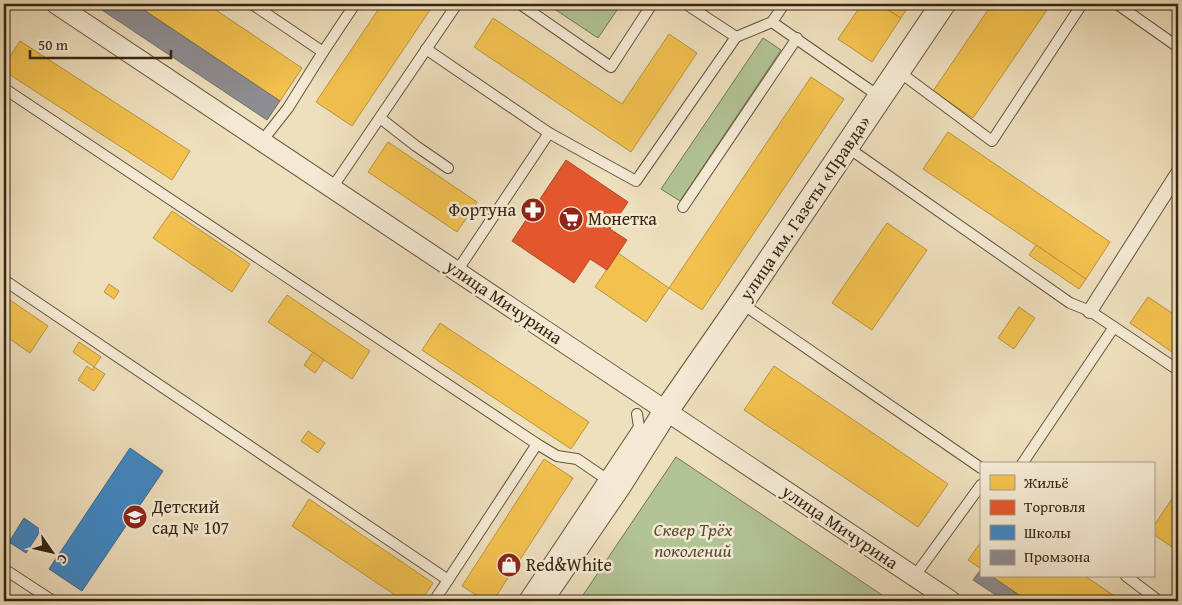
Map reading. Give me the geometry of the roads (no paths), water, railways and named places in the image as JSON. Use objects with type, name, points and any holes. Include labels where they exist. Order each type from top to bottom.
[{"type":"street","name":"улица Мичурина","points":[[56,4],[951,601]]},
{"type":"street","name":"улица им. Газеты «Правда»","points":[[540,601],[612,482],[666,411],[741,303],[943,4]]},
{"type":"street","points":[[1090,311],[1178,173]]},
{"type":"lane","points":[[252,4],[323,52]]},
{"type":"lane","points":[[262,142],[288,108],[355,4]]},
{"type":"lane","points":[[332,188],[457,4]]},
{"type":"lane","points":[[520,4],[611,67],[652,4]]},
{"type":"lane","points":[[686,4],[736,37]]},
{"type":"lane","points":[[426,49],[549,133],[636,181],[736,37],[772,22],[784,4]]},
{"type":"lane","points":[[898,71],[992,141],[1082,4]]},
{"type":"lane","points":[[1117,4],[1178,47]]},
{"type":"lane","points":[[772,22],[880,97]]},
{"type":"lane","points":[[683,207],[797,38]]},
{"type":"lane","points":[[4,97],[8,91],[538,444],[557,456],[577,459],[612,482]]},
{"type":"lane","points":[[380,118],[448,168]]},
{"type":"lane","points":[[457,272],[549,133]]},
{"type":"lane","points":[[846,147],[1070,304],[1090,311],[1178,370]]},
{"type":"lane","points":[[4,280],[448,580]]},
{"type":"lane","points":[[741,303],[980,467]]},
{"type":"lane","points":[[1023,462],[1114,327]]},
{"type":"lane","points":[[523,601],[612,482],[639,427],[638,414]]},
{"type":"lane","points":[[434,601],[538,444]]},
{"type":"lane","points":[[914,577],[980,486]]},
{"type":"lane","points":[[4,569],[53,601]]},
{"type":"lane","points":[[1129,578],[1159,601]]},
{"type":"place","name":"Фортуна","points":[[533,210]]},
{"type":"place","name":"Монетка","points":[[571,219]]},
{"type":"place","name":"Детский сад № 107","points":[[135,517]]},
{"type":"place","name":"Red&White","points":[[509,565]]},
{"type":"park label","name":"Сквер Трёх поколений","points":[[693,540]]}]
